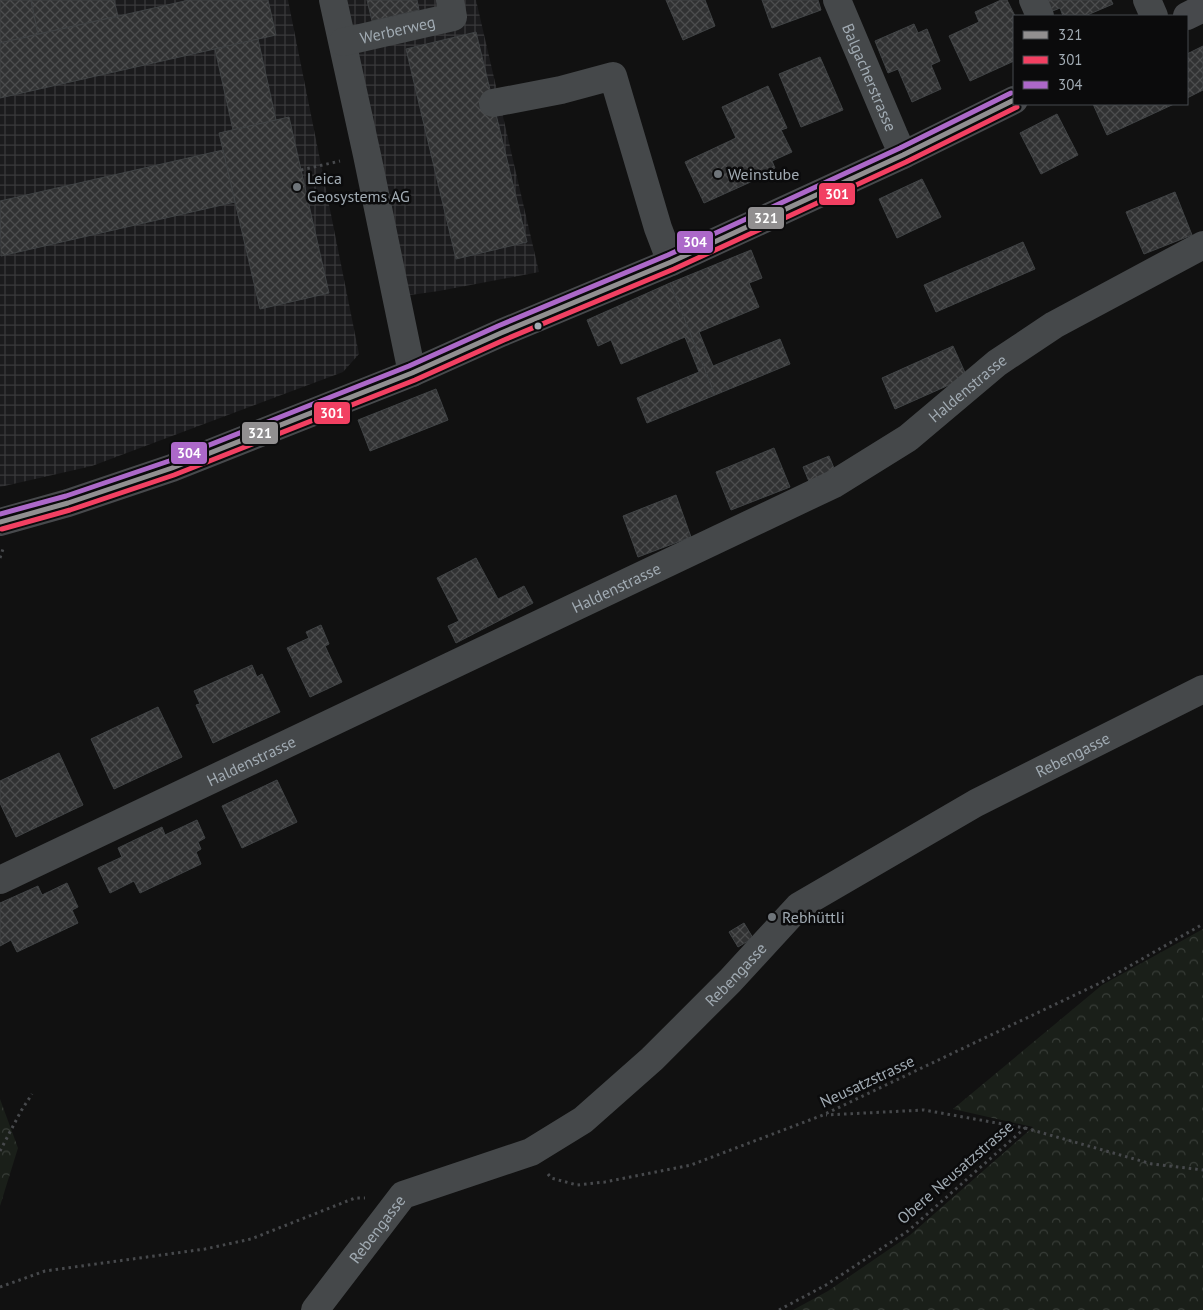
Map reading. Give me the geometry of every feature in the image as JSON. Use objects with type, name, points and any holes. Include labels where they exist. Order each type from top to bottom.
[{"type":"main road","points":[[1188,16],[1203,8]]},
{"type":"main road","points":[[0,522],[68,503],[172,468],[412,373],[501,333],[670,262],[903,154],[1013,100]]},
{"type":"street","points":[[333,0],[412,373]]},
{"type":"street","name":"Balgacherstrasse","points":[[838,0],[903,154]]},
{"type":"street","points":[[1033,0],[1040,15]]},
{"type":"street","points":[[1147,0],[1154,15]]},
{"type":"street","name":"Werberweg","points":[[343,42],[452,8]]},
{"type":"street","points":[[493,103],[561,90],[613,76],[658,228],[670,262]]},
{"type":"street","name":"Haldenstrasse","points":[[0,880],[834,484],[908,438],[997,363],[1054,325],[1203,245]]},
{"type":"street","name":"Rebengasse","points":[[316,1310],[403,1195],[531,1152],[583,1120],[652,1059],[730,981],[798,906],[976,803],[1203,689]]},
{"type":"path","points":[[301,170],[342,161]]},
{"type":"path","name":"Neusatzstrasse","points":[[531,1152],[551,1178],[577,1185],[605,1182],[691,1165],[823,1116],[1100,983],[1203,924]]},
{"type":"path","points":[[0,1151],[32,1094]]},
{"type":"path","name":"Obere Neusatzstrasse","points":[[823,1116],[924,1110],[1025,1128]]},
{"type":"path","points":[[1025,1128],[1152,1164],[1203,1170]]},
{"type":"path","name":"Obere Neusatzstrasse","points":[[779,1310],[826,1285],[908,1232],[1025,1128]]},
{"type":"path","points":[[0,1287],[45,1271],[205,1249],[251,1239],[355,1198],[403,1195]]},
{"type":"shaded area","points":[[0,0],[288,0],[359,354],[343,372],[92,466],[0,487]]},
{"type":"shaded area","points":[[333,0],[476,0],[539,272],[396,297]]},
{"type":"green space","points":[[1203,929],[1203,1310],[793,1310],[828,1291],[910,1235],[1033,1127],[953,1109],[1102,985]]},
{"type":"green space","points":[[0,1099],[18,1148],[0,1206]]},
{"type":"building","points":[[0,0],[31,0],[38,34],[0,43]]},
{"type":"building","points":[[31,0],[114,0],[118,16],[38,34]]},
{"type":"building","points":[[189,0],[268,0],[276,35],[0,98],[0,43]]},
{"type":"building","points":[[367,0],[417,0],[419,10],[372,21]]},
{"type":"building","points":[[666,0],[705,0],[715,26],[683,40]]},
{"type":"building","points":[[762,0],[818,0],[821,10],[772,28]]},
{"type":"building","points":[[1001,0],[1007,0],[1014,15],[1013,61],[970,81],[949,36],[979,22],[975,12]]},
{"type":"building","points":[[1045,0],[1111,0],[1113,4],[1087,15],[1063,15],[1060,8],[1050,12]]},
{"type":"building","points":[[914,24],[918,33],[927,29],[940,61],[931,65],[941,89],[912,102],[898,69],[888,73],[875,41]]},
{"type":"building","points":[[476,32],[527,242],[456,259],[406,49]]},
{"type":"building","points":[[258,39],[276,120],[233,130],[215,49]]},
{"type":"building","points":[[1203,46],[1203,90],[1188,98],[1188,54]]},
{"type":"building","points":[[820,57],[843,110],[801,127],[779,74]]},
{"type":"building","points":[[768,86],[787,128],[781,130],[792,152],[772,161],[775,168],[754,178],[755,180],[704,203],[685,162],[736,138],[722,107]]},
{"type":"building","points":[[1093,105],[1172,105],[1107,135]]},
{"type":"building","points":[[1057,114],[1078,155],[1041,174],[1020,133]]},
{"type":"building","points":[[289,117],[329,293],[260,309],[219,133]]},
{"type":"building","points":[[223,150],[235,202],[1,256],[0,201]]},
{"type":"building","points":[[922,179],[941,217],[897,238],[879,199]]},
{"type":"building","points":[[1175,192],[1192,235],[1144,254],[1126,212]]},
{"type":"building","points":[[1023,242],[1035,269],[936,312],[924,285]]},
{"type":"building","points":[[751,250],[762,278],[749,283],[759,307],[699,332],[713,366],[780,339],[790,364],[715,395],[670,283]]},
{"type":"building","points":[[670,283],[715,395],[647,423],[637,398],[699,372],[685,337],[621,364],[611,340],[598,346],[587,320]]},
{"type":"building","points":[[953,346],[967,377],[895,409],[882,378]]},
{"type":"building","points":[[436,389],[448,420],[370,451],[358,420]]},
{"type":"building","points":[[774,448],[790,487],[731,510],[716,472]]},
{"type":"building","points":[[829,456],[836,473],[810,484],[803,467]]},
{"type":"building","points":[[676,495],[691,537],[638,557],[623,516]]},
{"type":"building","points":[[476,558],[498,599],[524,586],[533,603],[456,643],[448,626],[459,621],[437,578]]},
{"type":"building","points":[[321,625],[329,644],[325,646],[342,682],[310,697],[287,648],[309,638],[306,632]]},
{"type":"building","points":[[252,665],[257,677],[262,674],[280,712],[213,743],[196,705],[200,704],[194,691]]},
{"type":"building","points":[[158,707],[182,757],[114,789],[91,739]]},
{"type":"building","points":[[59,753],[83,805],[16,837],[0,803],[0,781]]},
{"type":"building","points":[[277,780],[297,822],[242,848],[222,806]]},
{"type":"building","points":[[197,820],[205,838],[198,842],[201,849],[196,852],[201,864],[140,893],[134,881],[110,893],[98,868],[122,857],[118,848],[162,827],[165,835]]},
{"type":"building","points":[[67,883],[78,907],[72,910],[78,923],[17,952],[11,940],[0,946],[0,903],[38,886],[42,895]]},
{"type":"building","points":[[744,923],[753,938],[738,947],[729,932]]},
{"type":"transit line","name":"304","points":[[0,514],[66,496],[169,461],[409,366],[498,326],[668,255],[900,148],[1011,93]]},
{"type":"transit line","name":"321","points":[[0,522],[68,503],[172,468],[412,373],[501,333],[671,262],[903,155],[1013,100]]},
{"type":"transit line","name":"301","points":[[2,529],[70,510],[174,475],[415,380],[504,340],[674,269],[906,162],[1017,107]]},
{"type":"place","name":"Weinstube","points":[[718,174]]},
{"type":"place","name":"Leica Geosystems AG","points":[[297,187]]},
{"type":"place","name":"Rebhüttli","points":[[772,917]]}]
